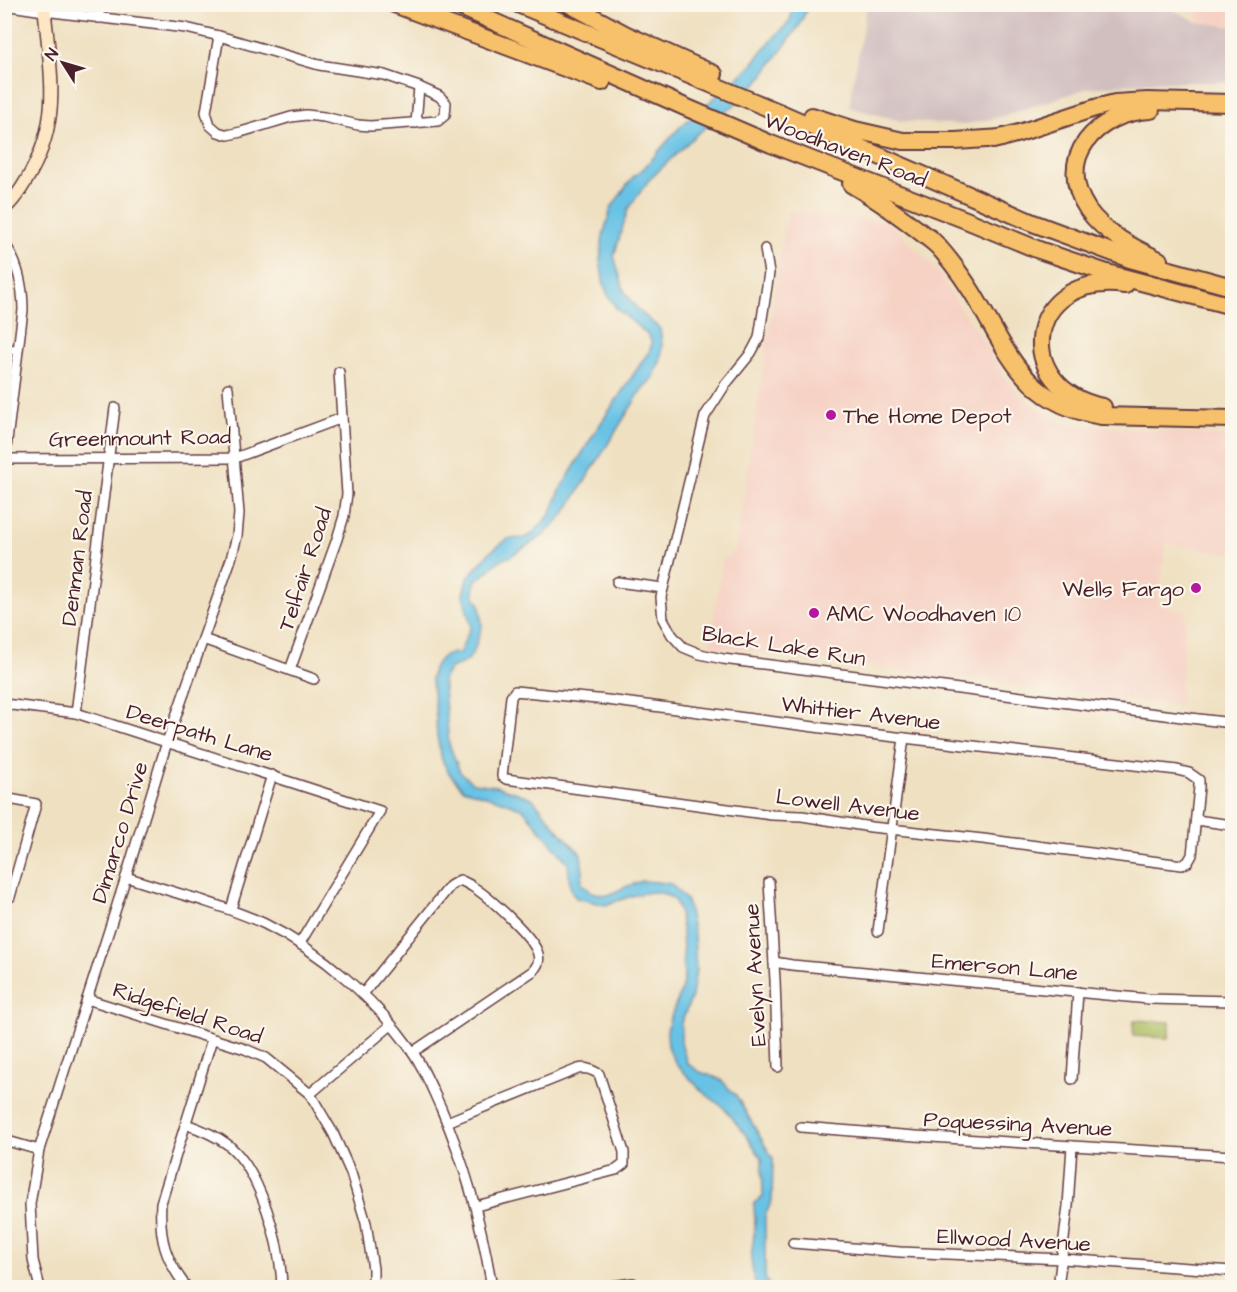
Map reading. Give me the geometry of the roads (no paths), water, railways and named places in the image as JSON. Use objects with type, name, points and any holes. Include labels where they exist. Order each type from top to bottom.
[{"type":"highway","points":[[394,4],[689,114]]},
{"type":"highway","name":"Woodhaven Road","points":[[454,4],[716,125],[771,144],[1039,250],[1107,273],[1233,306]]},
{"type":"highway","name":"Woodhaven Road","points":[[518,4],[722,84],[783,114],[1033,223],[1121,256],[1233,287]]},
{"type":"highway","points":[[525,4],[553,18]]},
{"type":"highway","points":[[569,4],[722,84]]},
{"type":"highway","points":[[747,95],[843,126],[903,141],[1002,138]]},
{"type":"highway","points":[[783,114],[865,139],[935,148],[979,144],[1115,103],[1147,101],[1233,103]]},
{"type":"highway","points":[[1195,278],[1141,251],[1099,222],[1089,211],[1079,192],[1076,178],[1077,164],[1081,151],[1092,134],[1108,121],[1126,114],[1148,110],[1233,111]]},
{"type":"highway","points":[[716,125],[842,179],[902,216],[938,246]]},
{"type":"highway","points":[[771,144],[866,188],[920,227],[959,272],[1020,372],[1051,399],[1081,412],[1102,416],[1231,418]]},
{"type":"highway","points":[[1191,295],[1119,285],[1086,286],[1067,294],[1050,311],[1042,330],[1041,352],[1053,379],[1065,390],[1086,402],[1117,408],[1231,418]]},
{"type":"street","points":[[99,4],[99,18]]},
{"type":"street","points":[[4,5],[44,8],[99,18],[186,28],[219,36],[320,65],[384,75],[439,96],[446,103],[445,115],[438,121],[370,126],[306,115],[228,135],[218,132],[210,125],[206,112],[219,36]]},
{"type":"street","points":[[4,209],[23,186],[39,158],[48,132],[52,107],[44,8]]},
{"type":"street","points":[[416,123],[419,87]]},
{"type":"street","points":[[4,242],[12,253],[23,294],[5,461]]},
{"type":"street","name":"Black Lake Run","points":[[765,249],[769,273],[759,338],[751,353],[725,385],[705,416],[661,597],[663,619],[682,647],[723,659],[1233,723]]},
{"type":"street","points":[[4,349],[17,350]]},
{"type":"street","name":"Telfair Road","points":[[290,670],[344,516],[347,494],[339,372]]},
{"type":"street","name":"Dimarco Drive","points":[[40,1287],[33,1260],[30,1204],[39,1150],[167,742],[237,536],[239,513],[228,388]]},
{"type":"street","name":"Denman Road","points":[[75,713],[115,408]]},
{"type":"street","name":"Greenmount Road","points":[[5,461],[235,458],[342,418]]},
{"type":"street","points":[[617,582],[663,588]]},
{"type":"street","points":[[203,639],[314,679]]},
{"type":"street","name":"Whittier Avenue","points":[[506,779],[502,776],[511,697],[515,691],[522,691],[1177,770],[1194,776],[1198,780],[1196,820]]},
{"type":"street","name":"Deerpath Lane","points":[[4,704],[75,713],[380,811],[300,943]]},
{"type":"street","points":[[878,931],[904,738]]},
{"type":"street","points":[[231,909],[272,775]]},
{"type":"street","name":"Lowell Avenue","points":[[506,779],[772,815],[802,816],[892,829],[983,838],[1182,865],[1186,864],[1191,855],[1196,820]]},
{"type":"street","points":[[4,798],[36,804],[10,897]]},
{"type":"street","points":[[1196,820],[1233,825]]},
{"type":"street","points":[[126,877],[231,909],[300,943],[363,994],[391,1025],[413,1052],[432,1088],[463,1163],[476,1206],[492,1287]]},
{"type":"street","points":[[363,994],[450,886],[460,880],[473,887],[502,910],[530,939],[538,953],[538,964],[533,972],[413,1052]]},
{"type":"street","name":"Evelyn Avenue","points":[[769,882],[778,1066]]},
{"type":"street","name":"Emerson Lane","points":[[774,962],[1149,999],[1233,1001]]},
{"type":"street","points":[[1071,1079],[1078,992]]},
{"type":"street","name":"Ridgefield Road","points":[[87,999],[245,1049],[266,1058],[310,1094],[333,1133],[351,1173],[366,1223],[373,1269],[373,1287]]},
{"type":"street","points":[[310,1094],[391,1025]]},
{"type":"street","points":[[187,1287],[174,1270],[165,1249],[160,1224],[161,1203],[212,1039]]},
{"type":"street","points":[[447,1122],[584,1067],[599,1074],[624,1152],[624,1164],[609,1172],[476,1206]]},
{"type":"street","points":[[186,1124],[227,1144],[243,1159],[256,1183],[269,1217],[279,1259],[282,1287]]},
{"type":"street","name":"Poquessing Avenue","points":[[801,1127],[1233,1156]]},
{"type":"street","points":[[4,1140],[39,1150]]},
{"type":"street","points":[[1058,1287],[1063,1259],[1072,1146]]},
{"type":"street","name":"Ellwood Avenue","points":[[793,1243],[900,1252],[1063,1259],[1233,1271]]},
{"type":"street","points":[[597,1287],[633,1285]]},
{"type":"water","points":[[793,5],[806,5],[805,13],[799,26],[759,81],[731,108],[696,135],[648,181],[628,209],[614,256],[624,291],[637,309],[660,329],[661,359],[653,378],[642,389],[565,513],[543,536],[500,560],[475,581],[474,595],[480,605],[482,627],[469,659],[450,668],[443,679],[449,744],[460,772],[473,783],[496,786],[532,798],[581,854],[583,872],[581,883],[592,892],[604,895],[642,881],[671,884],[687,901],[694,935],[696,969],[692,996],[681,1023],[681,1043],[687,1063],[700,1072],[720,1079],[737,1097],[773,1159],[772,1200],[765,1216],[765,1278],[770,1287],[757,1287],[751,1259],[755,1226],[754,1203],[763,1197],[762,1159],[724,1108],[703,1092],[677,1065],[668,1049],[667,1030],[684,977],[682,929],[674,899],[662,893],[651,892],[605,905],[576,898],[570,885],[568,863],[523,809],[463,789],[449,773],[442,760],[437,736],[431,679],[433,668],[441,658],[452,653],[459,654],[471,626],[463,595],[467,579],[490,552],[508,539],[531,535],[550,515],[560,490],[595,432],[650,350],[652,343],[648,335],[617,309],[604,285],[600,261],[603,236],[611,208],[632,178],[644,168],[680,127],[748,69],[790,21]]},
{"type":"place","name":"The Home Depot","points":[[831,415]]},
{"type":"place","name":"Wells Fargo","points":[[1196,588]]},
{"type":"place","name":"AMC Woodhaven 10","points":[[814,613]]}]
